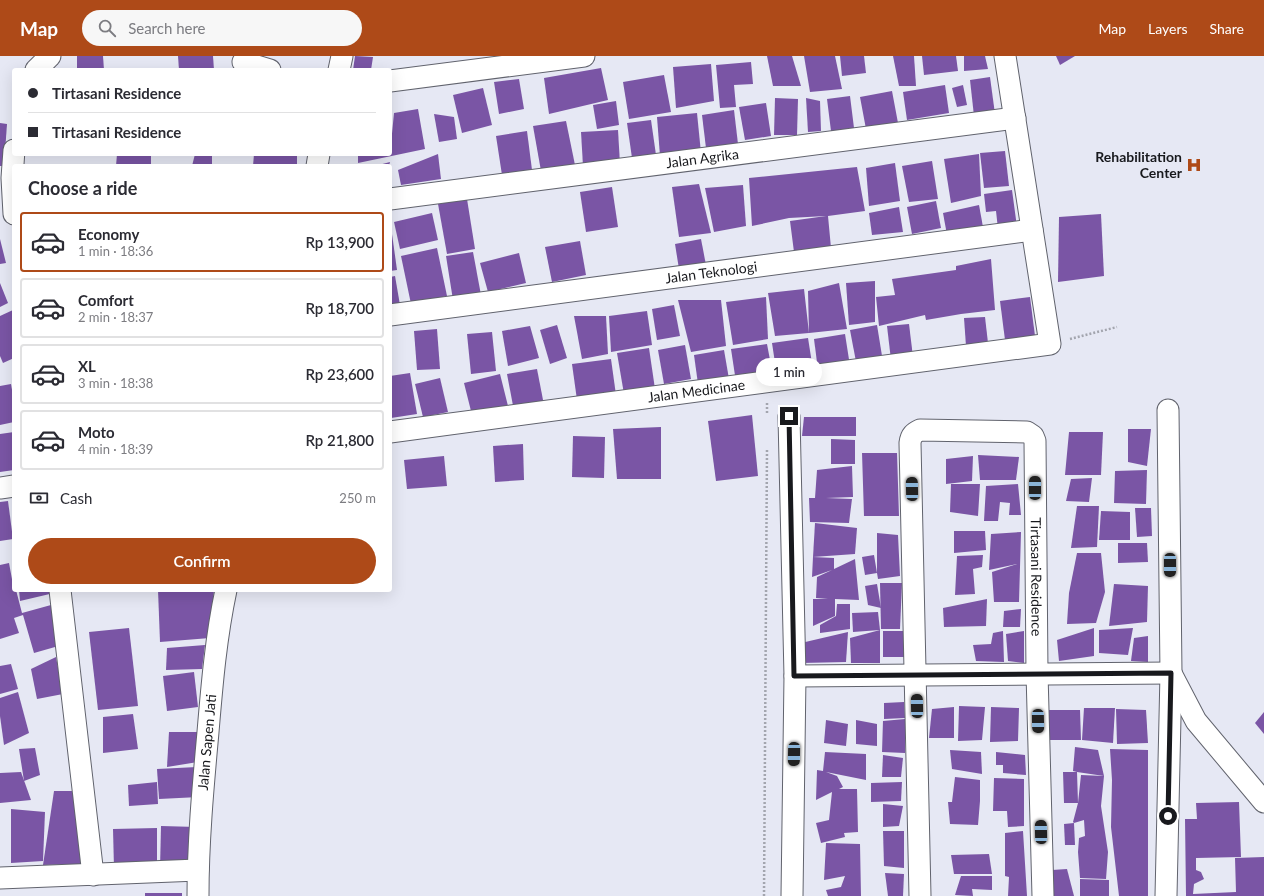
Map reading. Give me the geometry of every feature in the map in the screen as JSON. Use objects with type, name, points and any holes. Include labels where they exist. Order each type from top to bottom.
[{"type":"street","points":[[38,68],[50,56]]},
{"type":"street","points":[[339,68],[342,56]]},
{"type":"street","points":[[392,81],[584,56]]},
{"type":"street","points":[[1005,56],[1050,344]]},
{"type":"street","points":[[243,62],[263,68]]},
{"type":"street","name":"Jalan Agrika","points":[[392,199],[1015,118]]},
{"type":"street","points":[[12,200],[9,178],[13,156]]},
{"type":"street","name":"Jalan Teknologi","points":[[392,315],[1032,230]]},
{"type":"street","name":"Jalan Medicinae","points":[[392,432],[1050,344]]},
{"type":"street","points":[[1166,896],[1171,673],[1168,410]]},
{"type":"street","points":[[789,416],[794,676],[792,896]]},
{"type":"street","name":"Tirtasani Residence","points":[[920,896],[910,442],[914,433],[920,430],[1027,432],[1033,436],[1035,441],[1037,673],[1042,896]]},
{"type":"street","points":[[0,488],[12,486]]},
{"type":"street","points":[[60,592],[93,875]]},
{"type":"street","name":"Jalan Sapen Jati","points":[[198,896],[202,796],[215,660],[226,592]]},
{"type":"street","points":[[794,676],[1171,673]]},
{"type":"street","points":[[1171,673],[1196,721],[1264,802]]},
{"type":"street","points":[[0,878],[198,870]]},
{"type":"path","points":[[1050,344],[1095,334],[1117,327]]},
{"type":"path","points":[[767,382],[767,421]]},
{"type":"path","points":[[764,896],[767,444]]},
{"type":"building","points":[[77,56],[103,56],[104,68],[77,68]]},
{"type":"building","points":[[178,56],[213,56],[214,68],[179,68]]},
{"type":"building","points":[[355,56],[373,57],[371,68],[353,68]]},
{"type":"building","points":[[767,56],[792,56],[801,86],[773,86]]},
{"type":"building","points":[[804,56],[835,56],[842,89],[810,92]]},
{"type":"building","points":[[840,56],[864,56],[866,73],[842,76]]},
{"type":"building","points":[[893,56],[914,56],[916,86],[899,86]]},
{"type":"building","points":[[922,56],[956,56],[958,71],[924,75]]},
{"type":"building","points":[[964,56],[985,56],[988,69],[964,71]]},
{"type":"building","points":[[1056,56],[1075,56],[1060,65]]},
{"type":"building","points":[[751,62],[753,84],[734,85],[736,107],[720,108],[716,65]]},
{"type":"building","points":[[711,64],[714,101],[676,108],[673,67]]},
{"type":"building","points":[[601,68],[608,100],[549,114],[544,78]]},
{"type":"building","points":[[664,75],[671,112],[629,119],[623,82]]},
{"type":"building","points":[[990,77],[995,114],[974,116],[970,80]]},
{"type":"building","points":[[519,79],[524,109],[499,114],[494,82]]},
{"type":"building","points":[[945,85],[949,113],[907,120],[903,92]]},
{"type":"building","points":[[963,85],[967,105],[957,107],[952,88]]},
{"type":"building","points":[[483,88],[492,125],[462,133],[453,95]]},
{"type":"building","points":[[892,91],[898,123],[866,129],[860,97]]},
{"type":"building","points":[[850,96],[854,128],[831,131],[827,99]]},
{"type":"building","points":[[775,98],[798,99],[797,135],[774,135]]},
{"type":"building","points":[[806,98],[820,101],[821,131],[808,132]]},
{"type":"building","points":[[616,101],[619,125],[597,129],[593,105]]},
{"type":"building","points":[[766,103],[771,136],[745,140],[739,107]]},
{"type":"building","points":[[418,109],[425,149],[392,156],[394,113]]},
{"type":"building","points":[[734,110],[738,144],[706,148],[702,115]]},
{"type":"building","points":[[697,113],[701,153],[660,156],[657,117]]},
{"type":"building","points":[[434,114],[454,117],[457,139],[439,142]]},
{"type":"building","points":[[651,120],[656,155],[632,158],[627,123]]},
{"type":"building","points":[[566,121],[575,165],[541,171],[533,126]]},
{"type":"building","points":[[0,123],[7,124],[4,166],[0,166]]},
{"type":"building","points":[[618,130],[620,164],[583,166],[581,132]]},
{"type":"building","points":[[527,131],[532,170],[502,175],[496,136]]},
{"type":"building","points":[[1005,151],[1009,186],[984,188],[980,153]]},
{"type":"building","points":[[438,154],[441,179],[401,185],[398,170]]},
{"type":"building","points":[[979,154],[981,196],[951,203],[944,159]]},
{"type":"building","points":[[117,156],[151,156],[151,164],[116,164]]},
{"type":"building","points":[[194,156],[212,156],[212,164],[192,164]]},
{"type":"building","points":[[254,156],[297,156],[297,164],[253,164]]},
{"type":"building","points":[[358,156],[392,156],[358,163]]},
{"type":"building","points":[[932,161],[938,199],[909,202],[902,166]]},
{"type":"building","points":[[895,163],[900,201],[869,206],[866,168]]},
{"type":"building","points":[[857,167],[865,211],[828,216],[831,248],[794,252],[790,221],[826,216],[789,218],[752,226],[749,178]]},
{"type":"building","points":[[699,184],[711,233],[679,237],[672,187]]},
{"type":"building","points":[[743,185],[746,226],[714,232],[705,188]]},
{"type":"building","points":[[612,187],[618,227],[586,232],[580,192]]},
{"type":"building","points":[[1012,190],[1017,227],[998,229],[996,211],[986,212],[984,194]]},
{"type":"building","points":[[467,199],[475,249],[447,254],[438,204]]},
{"type":"building","points":[[936,201],[941,228],[912,234],[907,207]]},
{"type":"building","points":[[979,205],[983,227],[947,235],[943,213]]},
{"type":"building","points":[[899,207],[903,232],[872,235],[869,213]]},
{"type":"building","points":[[432,213],[438,240],[400,249],[394,222]]},
{"type":"building","points":[[1101,214],[1104,276],[1058,282],[1059,217]]},
{"type":"building","points":[[392,234],[397,270],[392,271]]},
{"type":"building","points":[[0,239],[6,263],[0,264]]},
{"type":"building","points":[[701,239],[706,265],[679,269],[675,244]]},
{"type":"building","points":[[580,241],[586,275],[552,282],[545,247]]},
{"type":"building","points":[[437,248],[447,296],[411,304],[401,256]]},
{"type":"building","points":[[473,252],[481,295],[453,300],[446,256]]},
{"type":"building","points":[[519,253],[526,283],[488,292],[480,263]]},
{"type":"building","points":[[991,259],[995,310],[926,320],[925,315],[879,326],[876,297],[895,295],[892,279],[956,270],[956,266]]},
{"type":"building","points":[[395,276],[400,305],[392,307],[392,277]]},
{"type":"building","points":[[875,281],[875,322],[849,325],[846,283]]},
{"type":"building","points":[[0,283],[8,303],[0,307]]},
{"type":"building","points":[[839,283],[847,329],[809,333],[808,291]]},
{"type":"building","points":[[804,289],[809,333],[775,336],[768,293]]},
{"type":"building","points":[[766,297],[768,339],[733,345],[726,302]]},
{"type":"building","points":[[1030,297],[1035,336],[1005,340],[1000,301]]},
{"type":"building","points":[[678,300],[721,300],[726,346],[691,352]]},
{"type":"building","points":[[674,305],[680,336],[657,340],[652,309]]},
{"type":"building","points":[[12,310],[12,359],[3,363],[0,356],[0,316]]},
{"type":"building","points":[[647,311],[652,345],[611,352],[609,316]]},
{"type":"building","points":[[574,316],[606,316],[608,354],[582,359]]},
{"type":"building","points":[[985,317],[988,343],[966,346],[964,318]]},
{"type":"building","points":[[909,324],[913,357],[891,360],[887,326]]},
{"type":"building","points":[[557,325],[567,358],[550,364],[540,330]]},
{"type":"building","points":[[877,325],[883,362],[857,367],[850,330]]},
{"type":"building","points":[[530,326],[539,358],[508,366],[502,331]]},
{"type":"building","points":[[437,329],[440,369],[417,370],[414,331]]},
{"type":"building","points":[[492,332],[496,371],[471,374],[467,334]]},
{"type":"building","points":[[845,334],[850,366],[818,370],[814,339]]},
{"type":"building","points":[[808,338],[813,370],[777,376],[772,343]]},
{"type":"building","points":[[767,344],[773,376],[736,382],[731,349]]},
{"type":"building","points":[[685,345],[691,379],[664,384],[658,350]]},
{"type":"building","points":[[649,348],[655,389],[624,394],[617,353]]},
{"type":"building","points":[[724,350],[729,379],[698,384],[694,355]]},
{"type":"building","points":[[611,359],[616,395],[577,400],[572,364]]},
{"type":"building","points":[[537,369],[544,405],[514,411],[507,374]]},
{"type":"building","points":[[410,373],[417,414],[392,418],[392,376]]},
{"type":"building","points":[[500,374],[508,406],[472,415],[464,383]]},
{"type":"building","points":[[440,378],[448,412],[423,417],[415,384]]},
{"type":"building","points":[[11,384],[12,422],[0,425],[0,386]]},
{"type":"building","points":[[752,415],[758,476],[716,481],[708,421]]},
{"type":"building","points":[[804,417],[856,417],[856,436],[802,436]]},
{"type":"building","points":[[661,427],[661,479],[617,479],[613,429]]},
{"type":"building","points":[[1128,429],[1151,429],[1147,466],[1128,462]]},
{"type":"building","points":[[12,432],[12,470],[0,472],[0,434]]},
{"type":"building","points":[[1069,432],[1103,432],[1101,475],[1065,475]]},
{"type":"building","points":[[573,436],[605,437],[604,478],[572,477]]},
{"type":"building","points":[[831,439],[855,440],[855,464],[831,464]]},
{"type":"building","points":[[523,444],[524,480],[495,482],[493,446]]},
{"type":"building","points":[[862,453],[897,453],[899,516],[864,516]]},
{"type":"building","points":[[978,455],[1019,457],[1016,480],[980,480]]},
{"type":"building","points":[[444,456],[447,486],[407,489],[404,460]]},
{"type":"building","points":[[973,456],[972,481],[946,484],[946,459]]},
{"type":"building","points":[[852,466],[853,497],[826,498],[852,499],[849,523],[810,522],[809,498],[815,498],[817,470]]},
{"type":"building","points":[[1147,470],[1146,504],[1114,503],[1115,471]]},
{"type":"building","points":[[1092,478],[1089,502],[1066,501],[1071,479]]},
{"type":"building","points":[[951,484],[980,484],[978,516],[950,512]]},
{"type":"building","points":[[1018,484],[1021,515],[1009,515],[1010,503],[1000,502],[998,521],[984,521],[986,486]]},
{"type":"building","points":[[8,501],[12,539],[0,541],[0,502]]},
{"type":"building","points":[[1077,506],[1099,506],[1097,547],[1071,548]]},
{"type":"building","points":[[1135,508],[1151,508],[1152,536],[1137,537]]},
{"type":"building","points":[[1101,511],[1130,512],[1130,540],[1099,540]]},
{"type":"building","points":[[815,523],[857,528],[855,554],[813,557]]},
{"type":"building","points":[[954,531],[985,531],[986,550],[954,553]]},
{"type":"building","points":[[1021,532],[1019,602],[994,602],[992,572],[1017,564],[989,570],[991,534]]},
{"type":"building","points":[[877,533],[898,535],[900,576],[878,579]]},
{"type":"building","points":[[1118,543],[1147,543],[1148,562],[1118,563]]},
{"type":"building","points":[[1077,553],[1101,553],[1105,592],[1096,623],[1067,624],[1069,593]]},
{"type":"building","points":[[874,555],[877,573],[865,575],[862,557]]},
{"type":"building","points":[[983,555],[982,567],[973,569],[975,594],[955,595],[957,556]]},
{"type":"building","points":[[813,557],[834,558],[834,569],[855,559],[859,600],[835,599],[835,616],[813,626],[813,599],[828,599],[816,598],[817,577],[832,570],[812,577]]},
{"type":"building","points":[[9,563],[12,579],[12,592],[17,592],[22,613],[51,605],[62,645],[34,653],[23,615],[14,618],[19,633],[0,639],[0,565]]},
{"type":"building","points":[[880,583],[902,583],[900,629],[881,629]]},
{"type":"building","points":[[877,584],[881,608],[868,605],[865,586]]},
{"type":"building","points":[[1114,584],[1148,586],[1147,622],[1109,626]]},
{"type":"building","points":[[19,592],[54,593],[20,601]]},
{"type":"building","points":[[158,592],[214,592],[210,638],[160,642]]},
{"type":"building","points":[[987,599],[986,626],[944,627],[943,608]]},
{"type":"building","points":[[837,604],[850,604],[850,629],[820,633],[820,625],[836,616]]},
{"type":"building","points":[[1021,609],[1020,627],[1003,627],[1004,611]]},
{"type":"building","points":[[878,612],[880,630],[853,632],[852,613]]},
{"type":"building","points":[[129,628],[138,706],[98,710],[89,632]]},
{"type":"building","points":[[1094,628],[1094,656],[1059,661],[1057,640]]},
{"type":"building","points":[[1133,628],[1128,655],[1099,653],[1099,630]]},
{"type":"building","points":[[880,630],[880,663],[851,663],[850,638]]},
{"type":"building","points":[[883,631],[904,631],[905,657],[883,657]]},
{"type":"building","points":[[1003,631],[1004,662],[976,661],[973,645],[991,644],[993,633]]},
{"type":"building","points":[[1024,631],[1024,663],[1008,661],[1006,634]]},
{"type":"building","points":[[848,632],[846,662],[801,663],[801,643]]},
{"type":"building","points":[[1148,636],[1148,662],[1131,661],[1134,638]]},
{"type":"building","points":[[205,645],[202,669],[166,670],[167,648]]},
{"type":"building","points":[[56,657],[63,694],[37,699],[31,669]]},
{"type":"building","points":[[11,664],[18,689],[0,694],[0,666]]},
{"type":"building","points":[[194,672],[198,707],[167,711],[163,676]]},
{"type":"building","points":[[18,692],[29,733],[4,745],[0,716],[0,698]]},
{"type":"building","points":[[904,702],[905,718],[884,719],[884,703]]},
{"type":"building","points":[[959,706],[985,707],[982,740],[958,741]]},
{"type":"building","points":[[954,707],[954,738],[929,738],[932,709]]},
{"type":"building","points":[[991,707],[1019,708],[1018,741],[990,742]]},
{"type":"building","points":[[1084,708],[1115,708],[1113,743],[1082,740]]},
{"type":"building","points":[[1116,709],[1146,710],[1148,743],[1117,744]]},
{"type":"building","points":[[1049,710],[1080,710],[1081,740],[1049,740]]},
{"type":"building","points":[[1264,712],[1264,734],[1255,723]]},
{"type":"building","points":[[133,714],[138,749],[103,753],[103,717]]},
{"type":"building","points":[[905,719],[905,753],[882,752],[883,721]]},
{"type":"building","points":[[826,720],[848,724],[846,746],[824,743]]},
{"type":"building","points":[[856,720],[877,724],[877,746],[856,744]]},
{"type":"building","points":[[169,732],[205,732],[204,761],[167,767]]},
{"type":"building","points":[[1075,747],[1098,750],[1104,776],[1073,771]]},
{"type":"building","points":[[35,748],[40,775],[24,781],[19,749]]},
{"type":"building","points":[[1110,749],[1148,750],[1148,896],[1119,896],[1111,827],[1112,780]]},
{"type":"building","points":[[950,750],[981,752],[982,774],[952,769]]},
{"type":"building","points":[[825,752],[866,754],[866,780],[826,772],[837,776],[843,787],[839,789],[857,789],[858,832],[844,833],[845,837],[821,843],[816,823],[829,820],[832,792],[816,800],[817,770],[823,771]]},
{"type":"building","points":[[996,752],[1025,755],[1026,775],[1003,773],[1003,765],[996,765]]},
{"type":"building","points":[[883,755],[903,758],[901,777],[882,777]]},
{"type":"building","points":[[197,767],[199,797],[159,799],[157,769]]},
{"type":"building","points":[[21,772],[31,800],[0,803],[0,773]]},
{"type":"building","points":[[1063,772],[1077,772],[1078,803],[1064,803]]},
{"type":"building","points":[[1081,775],[1104,776],[1101,806],[1108,852],[1106,879],[1080,878],[1078,852],[1079,838],[1085,836],[1084,820],[1073,822],[1078,803]]},
{"type":"building","points":[[955,777],[980,780],[978,825],[950,824],[948,802],[952,802]]},
{"type":"building","points":[[994,778],[1024,779],[1024,826],[1008,827],[1007,811],[993,811]]},
{"type":"building","points":[[157,782],[158,804],[129,806],[128,785]]},
{"type":"building","points":[[902,782],[901,801],[871,802],[871,783]]},
{"type":"building","points":[[54,791],[75,791],[82,864],[43,865]]},
{"type":"building","points":[[1239,802],[1241,857],[1196,858],[1196,870],[1201,872],[1204,879],[1194,884],[1193,894],[1236,892],[1235,858],[1264,857],[1264,896],[1186,896],[1185,819],[1197,819],[1196,803]]},
{"type":"building","points":[[883,804],[903,806],[899,826],[883,827]]},
{"type":"building","points":[[11,809],[45,812],[43,861],[11,863]]},
{"type":"building","points":[[1074,823],[1075,845],[1065,845],[1064,824]]},
{"type":"building","points":[[161,826],[197,827],[195,870],[160,869]]},
{"type":"building","points":[[157,828],[157,868],[114,868],[113,829]]},
{"type":"building","points":[[883,831],[904,831],[904,868],[884,866]]},
{"type":"building","points":[[1023,831],[1027,896],[1008,896],[1009,877],[1005,876],[1005,833]]},
{"type":"building","points":[[826,843],[860,844],[861,896],[828,896],[826,890],[841,887],[845,876],[824,880]]},
{"type":"building","points":[[989,854],[992,874],[954,874],[951,855]]},
{"type":"building","points":[[1067,869],[1074,896],[1053,896],[1052,870]]},
{"type":"building","points":[[885,873],[904,874],[903,896],[888,896]]},
{"type":"building","points":[[961,876],[992,876],[992,890],[972,889],[973,896],[955,895]]},
{"type":"building","points":[[1080,879],[1109,880],[1109,896],[1080,896]]},
{"type":"building","points":[[145,893],[182,893],[182,896],[145,896]]},
{"type":"place","name":"Rehabilitation Center","points":[[1194,165]]},
{"type":"route","points":[[789,416],[794,676],[1171,673],[1168,816]]}]
